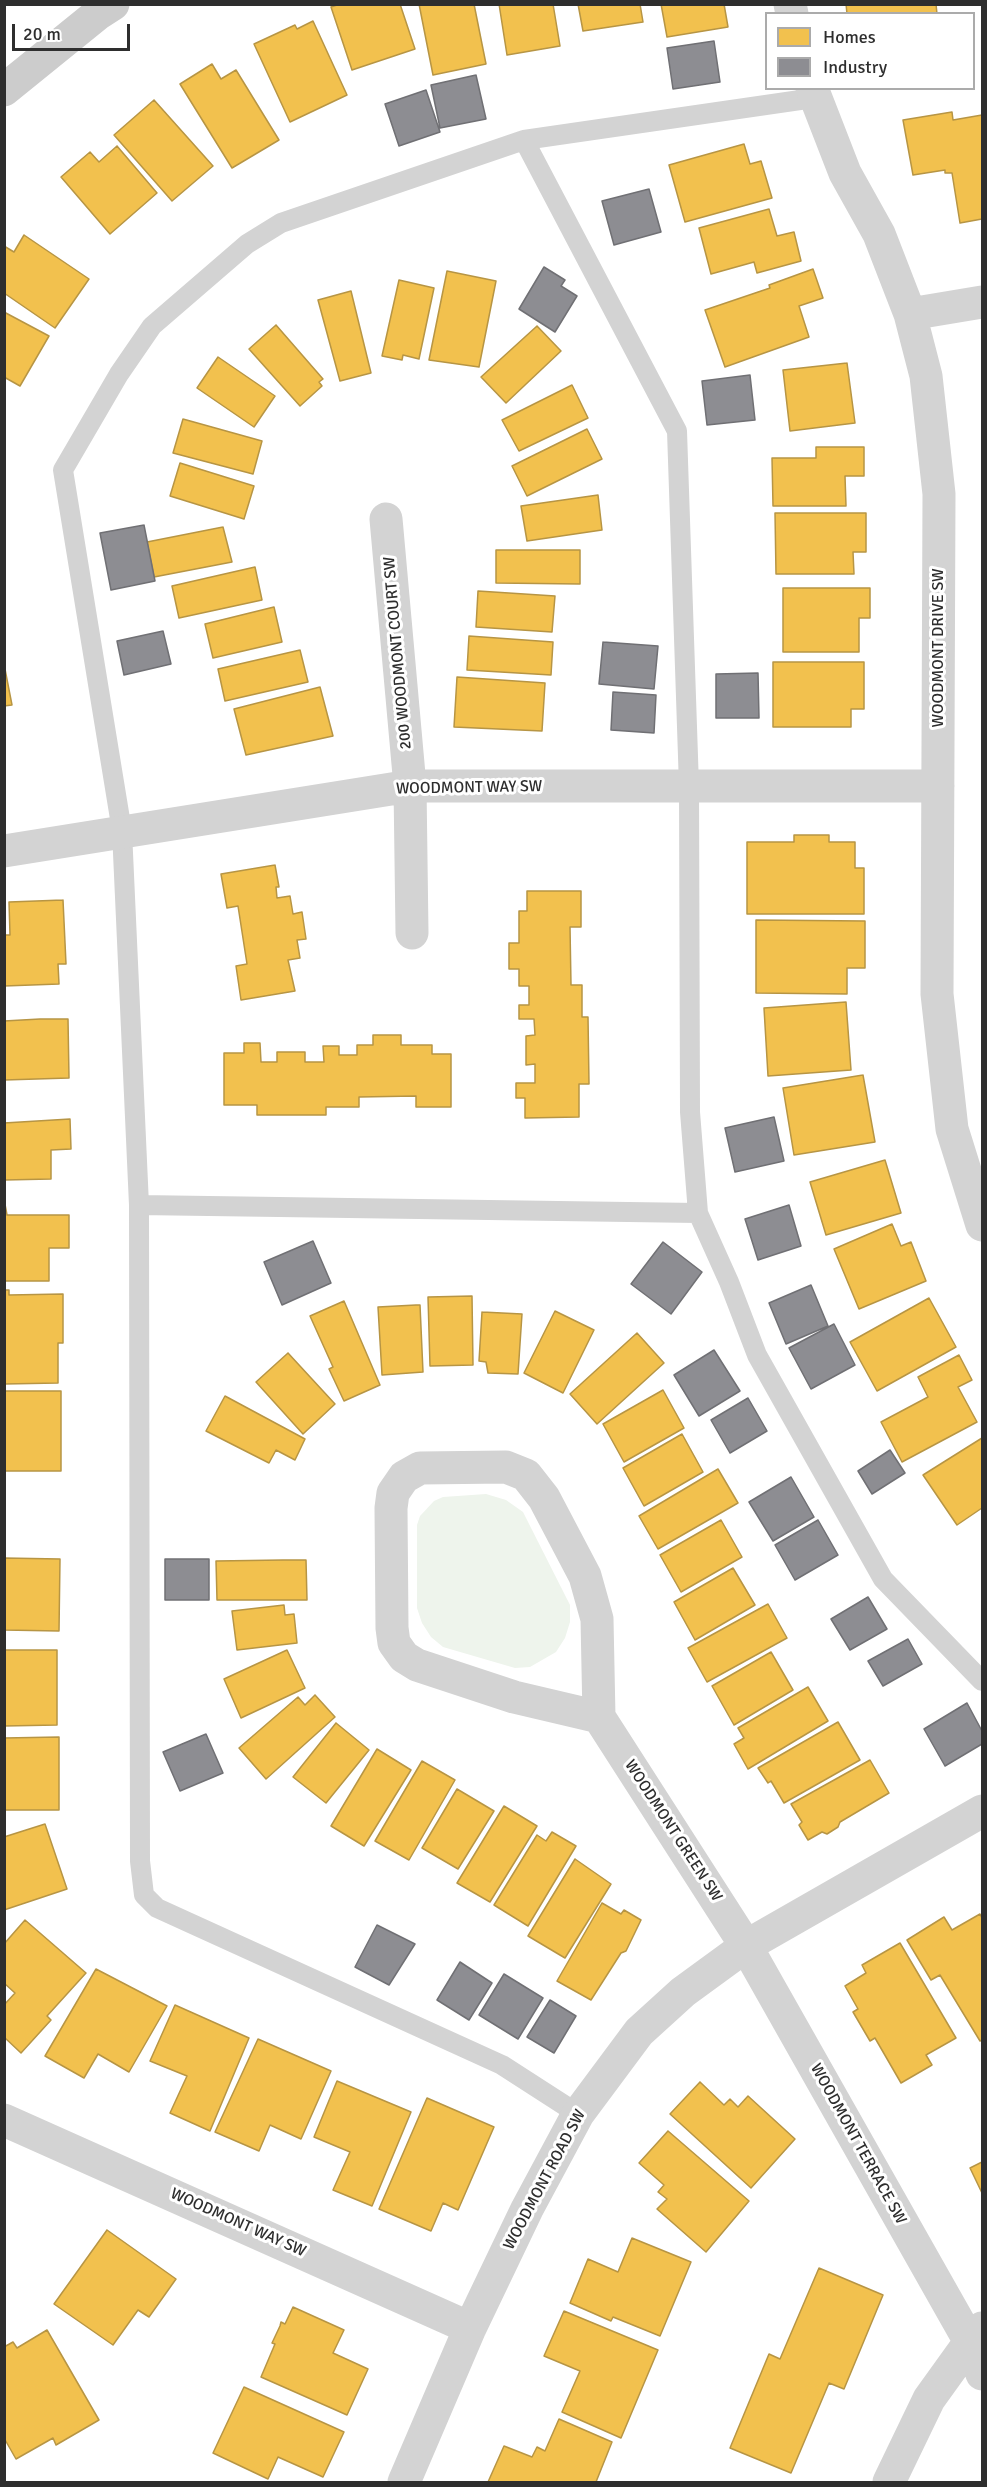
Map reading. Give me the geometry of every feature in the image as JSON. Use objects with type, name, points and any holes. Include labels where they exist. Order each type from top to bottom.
[{"type":"street","points":[[4,90],[113,4]]},
{"type":"street","name":"WOODMONT DRIVE SW","points":[[813,93],[845,173],[879,234],[910,314],[926,376],[939,494],[937,994],[951,1129],[982,1225]]},
{"type":"street","points":[[910,314],[982,302]]},
{"type":"street","name":"200 WOODMONT COURT SW","points":[[386,519],[410,786],[412,933]]},
{"type":"street","name":"WOODMONT WAY SW","points":[[4,851],[410,786],[938,786]]},
{"type":"street","points":[[506,1467],[526,1474],[544,1498],[585,1576],[597,1619],[599,1717],[514,1697],[417,1665],[404,1657],[394,1642],[392,1628],[391,1508],[393,1493],[405,1477],[420,1468],[506,1467]]},
{"type":"street","name":"WOODMONT GREEN SW","points":[[599,1717],[746,1946]]},
{"type":"street","name":"WOODMONT ROAD SW","points":[[404,2482],[470,2328],[578,2114],[639,2032],[683,1992],[746,1946],[982,1811]]},
{"type":"street","name":"WOODMONT TERRACE SW","points":[[746,1946],[976,2335],[982,2374]]},
{"type":"street","name":"WOODMONT WAY SW","points":[[4,2120],[470,2328]]},
{"type":"street","points":[[889,2482],[929,2399],[976,2335]]},
{"type":"lane","points":[[578,2114],[502,2065],[157,1908],[144,1895],[140,1862],[139,1205],[122,831],[63,470],[107,393],[153,326],[247,244],[281,223],[524,140],[813,93]]},
{"type":"lane","points":[[524,140],[676,431],[689,786],[690,1112],[698,1213],[757,1355],[883,1579],[982,1681]]},
{"type":"lane","points":[[139,1205],[698,1213]]},
{"type":"shaded area","points":[[486,1494],[506,1500],[523,1512],[570,1605],[570,1622],[565,1638],[556,1652],[530,1667],[515,1668],[443,1647],[431,1637],[422,1623],[417,1608],[417,1525],[420,1516],[434,1501],[443,1497]]},
{"type":"building: Homes","points":[[340,4],[400,4],[415,49],[352,70],[331,7]]},
{"type":"building: Homes","points":[[419,4],[474,4],[486,64],[433,75]]},
{"type":"building: Homes","points":[[499,4],[553,4],[560,46],[507,55]]},
{"type":"building: Homes","points":[[578,4],[640,4],[643,22],[583,31]]},
{"type":"building: Homes","points":[[661,4],[724,4],[728,27],[667,37]]},
{"type":"building: Homes","points":[[846,4],[936,4],[937,12],[847,12]]},
{"type":"building: Homes","points":[[313,21],[347,95],[290,122],[254,44],[295,25],[297,29]]},
{"type":"building: Homes","points":[[212,64],[221,79],[236,70],[279,140],[232,168],[180,84]]},
{"type":"building: Homes","points":[[154,100],[213,166],[172,201],[114,135]]},
{"type":"building: Homes","points":[[952,112],[953,120],[982,115],[982,219],[960,223],[952,173],[945,173],[945,170],[913,175],[903,120]]},
{"type":"building: Homes","points":[[744,144],[750,164],[761,161],[772,198],[685,222],[669,165]]},
{"type":"building: Homes","points":[[117,146],[157,193],[110,234],[61,177],[90,152],[99,162]]},
{"type":"building: Homes","points":[[769,209],[777,236],[794,232],[801,261],[757,273],[754,262],[711,274],[699,228]]},
{"type":"building: Homes","points":[[24,235],[89,279],[55,328],[4,293],[4,246],[14,252]]},
{"type":"building: Homes","points":[[813,269],[823,298],[799,306],[809,337],[725,367],[705,310],[770,288],[769,285]]},
{"type":"building: Homes","points":[[447,271],[496,281],[479,367],[429,360]]},
{"type":"building: Homes","points":[[399,280],[434,288],[419,359],[403,355],[402,360],[382,356]]},
{"type":"building: Homes","points":[[351,291],[371,373],[340,381],[318,300]]},
{"type":"building: Homes","points":[[4,312],[49,336],[20,386],[4,377]]},
{"type":"building: Homes","points":[[276,325],[323,379],[319,382],[322,386],[300,406],[249,349]]},
{"type":"building: Homes","points":[[537,326],[561,351],[506,403],[481,377]]},
{"type":"building: Homes","points":[[218,357],[275,396],[254,427],[197,388]]},
{"type":"building: Homes","points":[[847,363],[855,423],[790,431],[783,370]]},
{"type":"building: Homes","points":[[572,385],[588,418],[519,451],[502,420]]},
{"type":"building: Homes","points":[[183,419],[262,441],[253,474],[173,453]]},
{"type":"building: Homes","points":[[587,429],[602,459],[527,496],[512,466]]},
{"type":"building: Homes","points":[[816,447],[864,447],[864,476],[845,476],[846,506],[773,506],[772,458],[816,458]]},
{"type":"building: Homes","points":[[180,463],[254,486],[244,519],[170,496]]},
{"type":"building: Homes","points":[[598,495],[602,530],[527,541],[521,506]]},
{"type":"building: Homes","points":[[775,513],[866,513],[866,552],[853,552],[854,574],[776,574]]},
{"type":"building: Homes","points":[[223,527],[232,562],[154,577],[147,542]]},
{"type":"building: Homes","points":[[496,550],[580,550],[580,584],[496,583]]},
{"type":"building: Homes","points":[[255,567],[262,600],[179,618],[172,586]]},
{"type":"building: Homes","points":[[783,588],[870,588],[870,618],[859,618],[859,652],[783,652]]},
{"type":"building: Homes","points":[[478,591],[555,596],[552,632],[476,627]]},
{"type":"building: Homes","points":[[274,607],[282,642],[213,658],[205,624]]},
{"type":"building: Homes","points":[[469,636],[553,642],[551,675],[467,670]]},
{"type":"building: Homes","points":[[300,650],[308,682],[225,701],[218,669]]},
{"type":"building: Homes","points":[[773,662],[864,662],[864,709],[851,709],[851,727],[773,727]]},
{"type":"building: Homes","points":[[4,664],[12,705],[4,706]]},
{"type":"building: Homes","points":[[457,677],[545,683],[542,731],[454,727]]},
{"type":"building: Homes","points":[[320,687],[333,736],[246,755],[234,709]]},
{"type":"building: Homes","points":[[794,835],[829,835],[829,842],[855,842],[855,868],[864,868],[864,914],[747,914],[747,842],[794,842]]},
{"type":"building: Homes","points":[[275,865],[279,887],[276,887],[277,898],[290,896],[293,914],[302,912],[306,939],[297,940],[300,958],[288,960],[295,991],[241,1000],[236,966],[247,964],[238,906],[227,908],[221,874]]},
{"type":"building: Homes","points":[[527,891],[581,891],[581,927],[570,927],[571,985],[582,985],[582,1017],[588,1017],[589,1084],[579,1084],[579,1117],[525,1118],[525,1098],[516,1098],[516,1083],[535,1083],[535,1064],[526,1065],[526,1036],[535,1035],[534,1019],[519,1019],[519,1005],[529,1005],[529,986],[519,986],[519,969],[509,969],[509,943],[519,943],[519,911],[527,911]]},
{"type":"building: Homes","points":[[63,900],[66,964],[58,964],[59,984],[4,986],[4,935],[10,935],[9,902]]},
{"type":"building: Homes","points":[[756,920],[865,921],[865,968],[847,968],[847,994],[756,993]]},
{"type":"building: Homes","points":[[846,1002],[851,1070],[768,1076],[764,1008]]},
{"type":"building: Homes","points":[[68,1019],[69,1078],[4,1080],[4,1021]]},
{"type":"building: Homes","points":[[373,1035],[401,1035],[401,1045],[432,1045],[432,1054],[451,1054],[451,1107],[416,1107],[416,1096],[359,1097],[359,1107],[326,1107],[326,1115],[257,1115],[257,1105],[224,1105],[224,1053],[244,1053],[244,1043],[260,1043],[261,1062],[277,1062],[277,1052],[305,1052],[305,1062],[324,1062],[323,1046],[339,1046],[339,1055],[357,1055],[357,1045],[373,1045]]},
{"type":"building: Homes","points":[[863,1075],[875,1142],[794,1155],[783,1088]]},
{"type":"building: Homes","points":[[70,1119],[71,1149],[51,1150],[51,1179],[4,1180],[4,1123]]},
{"type":"building: Homes","points":[[885,1160],[901,1213],[826,1235],[810,1182]]},
{"type":"building: Homes","points":[[4,1199],[7,1215],[69,1215],[69,1248],[49,1248],[49,1281],[4,1281]]},
{"type":"building: Homes","points":[[892,1224],[901,1246],[911,1242],[926,1281],[859,1309],[834,1249]]},
{"type":"building: Homes","points":[[4,1290],[9,1290],[9,1295],[63,1294],[63,1343],[58,1343],[58,1383],[4,1384]]},
{"type":"building: Homes","points":[[472,1296],[473,1365],[430,1366],[428,1297]]},
{"type":"building: Homes","points":[[929,1298],[956,1347],[877,1391],[850,1342]]},
{"type":"building: Homes","points":[[344,1301],[380,1385],[344,1401],[329,1369],[333,1367],[310,1316]]},
{"type":"building: Homes","points":[[420,1305],[423,1372],[382,1375],[378,1307]]},
{"type":"building: Homes","points":[[555,1311],[594,1330],[563,1393],[524,1373]]},
{"type":"building: Homes","points":[[482,1312],[522,1314],[518,1374],[488,1373],[486,1362],[479,1361]]},
{"type":"building: Homes","points":[[637,1333],[664,1363],[597,1424],[570,1394]]},
{"type":"building: Homes","points":[[288,1353],[335,1404],[303,1434],[256,1382]]},
{"type":"building: Homes","points":[[959,1355],[972,1380],[958,1387],[977,1422],[902,1462],[881,1422],[928,1397],[918,1377]]},
{"type":"building: Homes","points":[[663,1390],[684,1428],[624,1462],[603,1424]]},
{"type":"building: Homes","points":[[4,1391],[61,1391],[61,1471],[4,1471]]},
{"type":"building: Homes","points":[[225,1396],[305,1439],[295,1460],[276,1450],[269,1463],[206,1431]]},
{"type":"building: Homes","points":[[682,1434],[703,1472],[644,1506],[623,1468]]},
{"type":"building: Homes","points":[[982,1438],[982,1508],[957,1525],[923,1475]]},
{"type":"building: Homes","points":[[718,1469],[738,1503],[658,1549],[639,1516]]},
{"type":"building: Homes","points":[[721,1520],[742,1557],[681,1592],[660,1555]]},
{"type":"building: Homes","points":[[4,1558],[60,1559],[59,1631],[4,1630]]},
{"type":"building: Homes","points":[[306,1560],[307,1600],[217,1600],[216,1561]]},
{"type":"building: Homes","points":[[733,1568],[755,1605],[695,1640],[674,1602]]},
{"type":"building: Homes","points":[[768,1604],[787,1638],[707,1682],[688,1648]]},
{"type":"building: Homes","points":[[284,1605],[285,1615],[294,1614],[297,1643],[237,1650],[232,1611]]},
{"type":"building: Homes","points":[[4,1650],[57,1650],[57,1725],[4,1726]]},
{"type":"building: Homes","points":[[287,1650],[305,1688],[241,1718],[224,1679]]},
{"type":"building: Homes","points":[[771,1652],[793,1690],[734,1725],[712,1686]]},
{"type":"building: Homes","points":[[808,1687],[828,1721],[748,1769],[734,1744],[744,1738],[738,1728]]},
{"type":"building: Homes","points":[[315,1695],[335,1717],[266,1779],[239,1748],[298,1697],[305,1705]]},
{"type":"building: Homes","points":[[838,1722],[860,1760],[784,1803],[771,1781],[768,1783],[758,1768]]},
{"type":"building: Homes","points":[[336,1723],[369,1750],[326,1803],[293,1777]]},
{"type":"building: Homes","points":[[59,1737],[59,1810],[4,1810],[4,1738]]},
{"type":"building: Homes","points":[[377,1749],[411,1770],[364,1846],[331,1826]]},
{"type":"building: Homes","points":[[870,1760],[889,1793],[840,1822],[838,1827],[827,1834],[822,1832],[808,1840],[799,1825],[802,1822],[791,1804]]},
{"type":"building: Homes","points":[[422,1761],[455,1780],[409,1860],[375,1841]]},
{"type":"building: Homes","points":[[457,1789],[494,1811],[458,1869],[422,1848]]},
{"type":"building: Homes","points":[[504,1806],[537,1826],[490,1902],[457,1883]]},
{"type":"building: Homes","points":[[45,1824],[67,1889],[4,1910],[4,1837]]},
{"type":"building: Homes","points":[[552,1832],[576,1846],[528,1926],[494,1905],[537,1835],[546,1841]]},
{"type":"building: Homes","points":[[575,1859],[611,1884],[565,1958],[528,1936]]},
{"type":"building: Homes","points":[[602,1903],[621,1914],[624,1910],[641,1920],[626,1951],[621,1953],[591,2000],[557,1981]]},
{"type":"building: Homes","points":[[980,1914],[982,1918],[982,2040],[980,2041],[940,1975],[931,1980],[907,1940],[944,1917],[952,1930]]},
{"type":"building: Homes","points":[[25,1920],[86,1973],[47,2016],[51,2020],[21,2053],[4,2037],[4,2005],[15,1993],[4,1983],[4,1944]]},
{"type":"building: Homes","points":[[900,1943],[956,2038],[926,2055],[932,2065],[901,2083],[875,2038],[870,2041],[853,2012],[858,2009],[845,1986],[866,1973],[862,1965]]},
{"type":"building: Homes","points":[[96,1969],[167,2006],[129,2072],[98,2054],[84,2078],[45,2056]]},
{"type":"building: Homes","points":[[175,2005],[249,2038],[210,2131],[170,2113],[187,2076],[150,2061]]},
{"type":"building: Homes","points":[[258,2039],[331,2071],[301,2139],[270,2125],[259,2151],[215,2132]]},
{"type":"building: Homes","points":[[337,2081],[411,2112],[372,2206],[333,2190],[350,2152],[314,2137]]},
{"type":"building: Homes","points":[[700,2082],[724,2105],[730,2099],[738,2107],[748,2096],[795,2139],[751,2188],[670,2114]]},
{"type":"building: Homes","points":[[427,2098],[494,2127],[458,2210],[443,2203],[431,2231],[379,2209]]},
{"type":"building: Homes","points":[[668,2131],[749,2201],[706,2252],[657,2209],[667,2199],[658,2192],[664,2185],[639,2163]]},
{"type":"building: Homes","points":[[982,2162],[982,2193],[970,2168]]},
{"type":"building: Homes","points":[[107,2230],[176,2279],[149,2317],[138,2310],[113,2345],[54,2304]]},
{"type":"building: Homes","points":[[632,2238],[691,2262],[660,2336],[613,2317],[611,2321],[570,2303],[588,2259],[618,2272]]},
{"type":"building: Homes","points":[[819,2268],[883,2295],[844,2389],[829,2383],[791,2473],[730,2448],[769,2354],[780,2359]]},
{"type":"building: Homes","points":[[293,2307],[344,2330],[333,2353],[368,2369],[347,2415],[261,2377],[275,2344],[272,2343],[281,2322],[285,2324]]},
{"type":"building: Homes","points":[[564,2311],[658,2350],[621,2438],[562,2412],[580,2371],[544,2356]]},
{"type":"building: Homes","points":[[47,2330],[99,2420],[56,2445],[53,2438],[16,2459],[4,2438],[4,2347],[13,2342],[17,2348]]},
{"type":"building: Homes","points":[[244,2387],[344,2432],[323,2477],[278,2457],[268,2479],[213,2453]]},
{"type":"building: Homes","points":[[559,2419],[612,2442],[596,2482],[488,2482],[504,2446],[532,2457],[537,2447],[545,2451]]},
{"type":"building: Industry","points":[[714,41],[720,82],[673,89],[667,48]]},
{"type":"building: Industry","points":[[476,75],[486,119],[440,128],[431,85]]},
{"type":"building: Industry","points":[[426,90],[440,132],[399,146],[385,104]]},
{"type":"building: Industry","points":[[649,189],[661,232],[614,245],[602,201]]},
{"type":"building: Industry","points":[[544,267],[565,280],[561,286],[577,296],[555,332],[519,309]]},
{"type":"building: Industry","points":[[750,375],[755,420],[707,425],[702,381]]},
{"type":"building: Industry","points":[[144,525],[155,581],[111,590],[100,533]]},
{"type":"building: Industry","points":[[163,631],[171,664],[124,675],[117,641]]},
{"type":"building: Industry","points":[[603,642],[658,646],[654,689],[599,684]]},
{"type":"building: Industry","points":[[758,673],[759,718],[716,718],[716,674]]},
{"type":"building: Industry","points":[[613,692],[656,695],[654,733],[611,730]]},
{"type":"building: Industry","points":[[774,1117],[784,1161],[735,1172],[725,1128]]},
{"type":"building: Industry","points":[[789,1205],[801,1246],[758,1260],[745,1219]]},
{"type":"building: Industry","points":[[313,1241],[331,1283],[282,1305],[264,1262]]},
{"type":"building: Industry","points":[[663,1242],[702,1272],[671,1314],[631,1284]]},
{"type":"building: Industry","points":[[811,1285],[828,1326],[786,1344],[769,1303]]},
{"type":"building: Industry","points":[[834,1324],[855,1365],[811,1389],[789,1348]]},
{"type":"building: Industry","points":[[714,1350],[740,1391],[699,1416],[674,1375]]},
{"type":"building: Industry","points":[[748,1398],[767,1431],[730,1453],[711,1420]]},
{"type":"building: Industry","points":[[890,1450],[905,1473],[872,1494],[858,1471]]},
{"type":"building: Industry","points":[[791,1477],[814,1517],[773,1541],[749,1502]]},
{"type":"building: Industry","points":[[818,1520],[838,1555],[795,1580],[775,1545]]},
{"type":"building: Industry","points":[[165,1559],[209,1559],[209,1600],[165,1600]]},
{"type":"building: Industry","points":[[868,1597],[887,1629],[850,1650],[831,1619]]},
{"type":"building: Industry","points":[[908,1639],[922,1664],[883,1686],[868,1661]]},
{"type":"building: Industry","points":[[967,1703],[982,1731],[982,1744],[945,1766],[924,1729]]},
{"type":"building: Industry","points":[[206,1734],[223,1773],[180,1791],[163,1752]]},
{"type":"building: Industry","points":[[377,1925],[415,1944],[389,1985],[355,1967]]},
{"type":"building: Industry","points":[[460,1962],[492,1983],[469,2020],[437,2000]]},
{"type":"building: Industry","points":[[504,1974],[543,1998],[518,2039],[479,2015]]},
{"type":"building: Industry","points":[[550,2000],[576,2016],[554,2053],[527,2037]]}]
